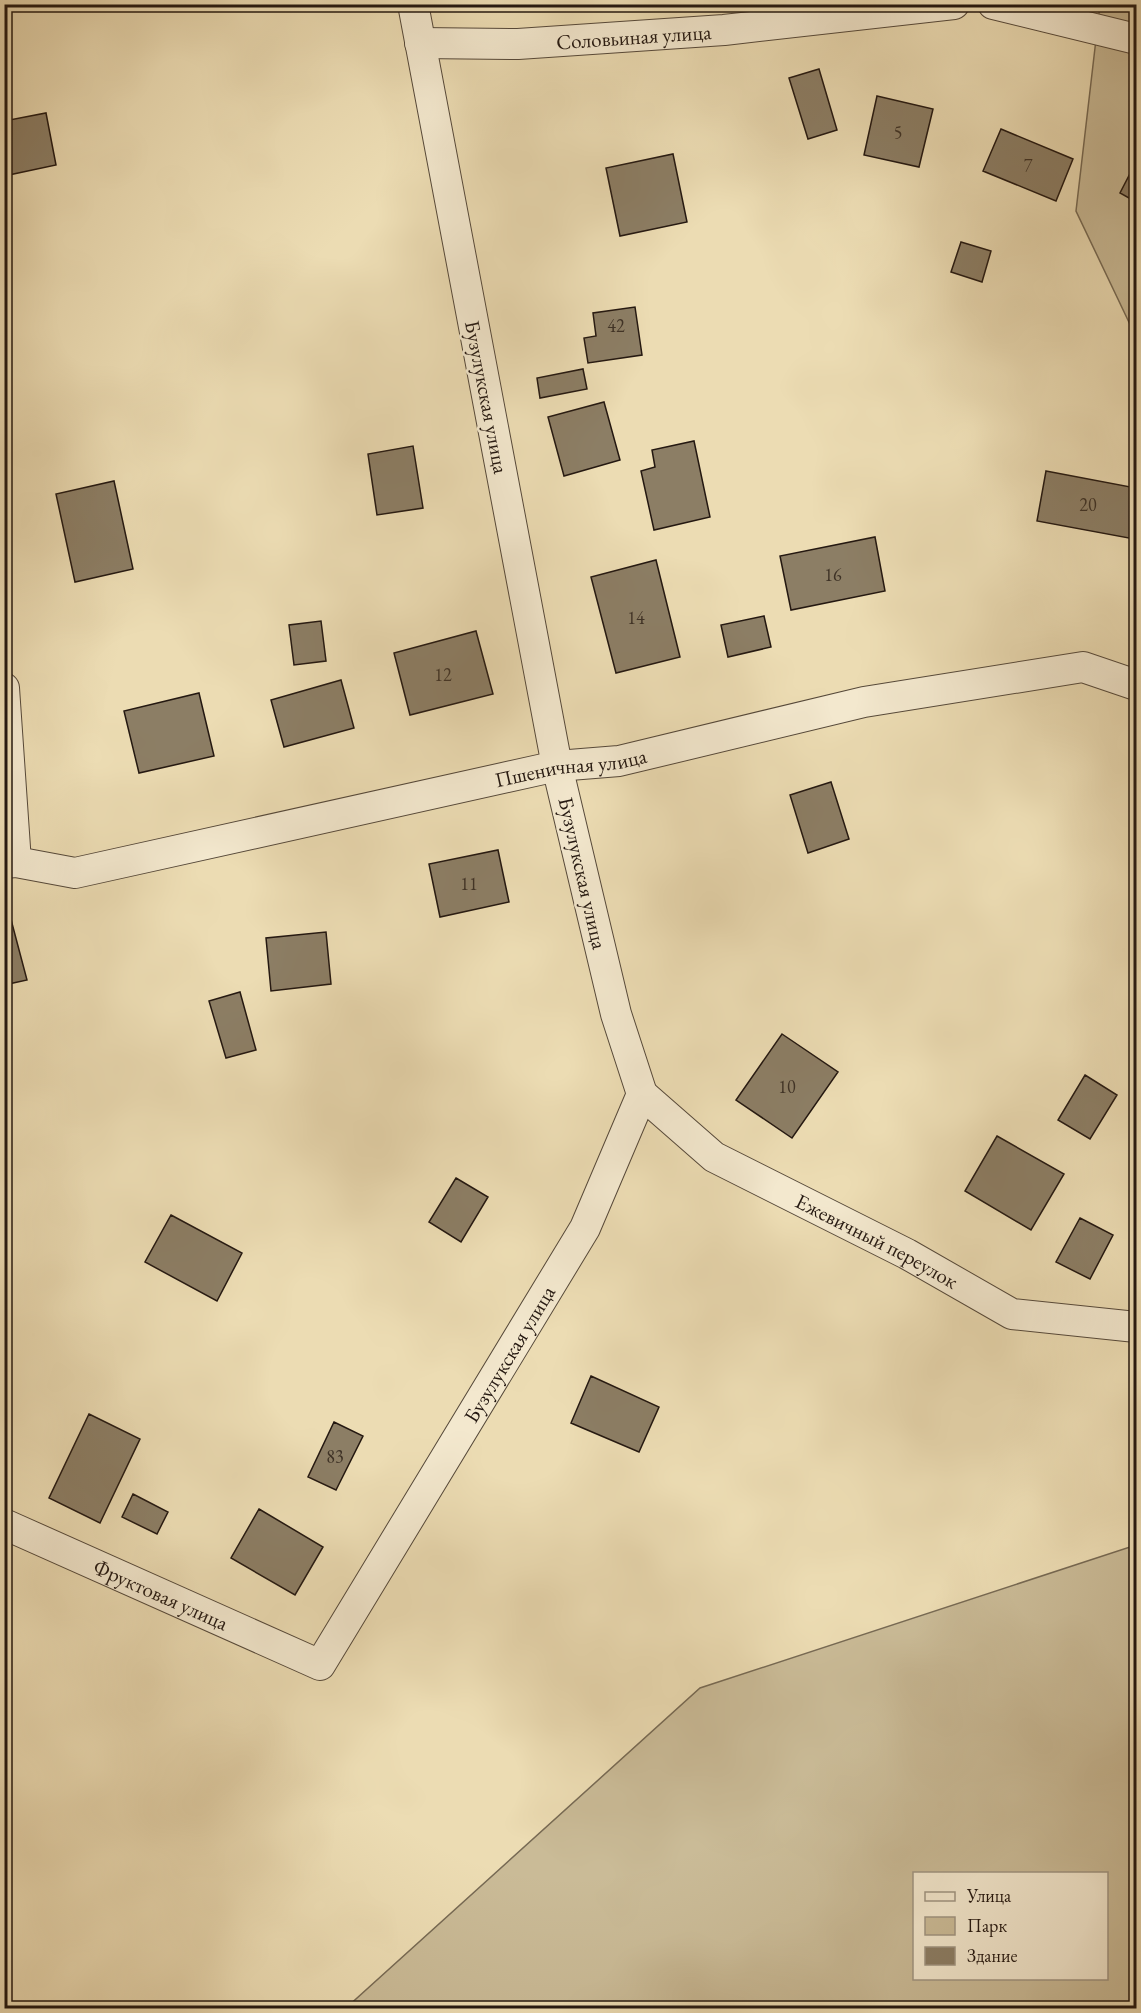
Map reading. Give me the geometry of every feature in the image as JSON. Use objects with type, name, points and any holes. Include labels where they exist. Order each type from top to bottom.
[{"type":"street","name":"Бузулукская улица","points":[[320,1665],[585,1228],[642,1094],[616,1014],[557,766],[413,4]]},
{"type":"street","name":"Соловьиная улица","points":[[420,44],[518,44],[724,30],[954,4]]},
{"type":"street","points":[[993,4],[1137,39]]},
{"type":"street","name":"Пшеничная улица","points":[[10,862],[75,873],[557,766],[619,761],[864,702],[1083,667],[1137,685]]},
{"type":"street","points":[[4,688],[10,862]]},
{"type":"street","name":"Ежевичный переулок","points":[[642,1094],[714,1157],[907,1254],[1012,1314],[1137,1327]]},
{"type":"street","name":"Фруктовая улица","points":[[4,1524],[320,1665]]},
{"type":"green space","points":[[1100,5],[1136,5],[1136,337],[1076,211]]},
{"type":"green space","points":[[1136,1545],[1136,2008],[346,2008],[700,1688]]},
{"type":"building","points":[[819,69],[837,130],[808,139],[789,78]]},
{"type":"building","points":[[877,96],[933,109],[919,167],[864,155]]},
{"type":"building","points":[[46,113],[56,165],[4,176],[4,121]]},
{"type":"building","points":[[1001,129],[1073,159],[1056,201],[983,171]]},
{"type":"building","points":[[673,154],[687,222],[620,236],[606,168]]},
{"type":"building","points":[[1136,162],[1136,202],[1120,193]]},
{"type":"building","points":[[961,242],[991,251],[982,282],[951,272]]},
{"type":"building","points":[[635,307],[642,355],[588,363],[584,338],[596,336],[593,313]]},
{"type":"building","points":[[583,369],[587,389],[540,398],[537,378]]},
{"type":"building","points":[[604,402],[620,460],[564,476],[548,417]]},
{"type":"building","points":[[694,441],[710,517],[654,530],[641,471],[655,467],[652,450]]},
{"type":"building","points":[[413,446],[423,508],[377,515],[368,454]]},
{"type":"building","points":[[1046,471],[1136,488],[1134,539],[1037,521]]},
{"type":"building","points":[[114,481],[133,569],[75,582],[56,494]]},
{"type":"building","points":[[875,537],[885,591],[791,610],[780,556]]},
{"type":"building","points":[[656,560],[680,657],[616,673],[591,577]]},
{"type":"building","points":[[764,616],[771,647],[728,657],[721,625]]},
{"type":"building","points":[[321,621],[326,661],[294,665],[289,625]]},
{"type":"building","points":[[476,631],[493,694],[410,715],[394,653]]},
{"type":"building","points":[[341,680],[354,728],[284,747],[271,700]]},
{"type":"building","points":[[199,693],[214,756],[139,773],[124,711]]},
{"type":"building","points":[[831,782],[849,839],[808,853],[790,795]]},
{"type":"building","points":[[498,850],[509,902],[440,917],[429,864]]},
{"type":"building","points":[[9,912],[27,980],[4,985],[4,914]]},
{"type":"building","points":[[326,932],[331,984],[271,991],[266,938]]},
{"type":"building","points":[[240,992],[256,1050],[226,1058],[209,1001]]},
{"type":"building","points":[[782,1034],[838,1072],[792,1138],[736,1100]]},
{"type":"building","points":[[1085,1075],[1117,1095],[1090,1139],[1058,1120]]},
{"type":"building","points":[[997,1136],[1064,1174],[1031,1230],[965,1191]]},
{"type":"building","points":[[456,1178],[488,1197],[461,1242],[429,1222]]},
{"type":"building","points":[[171,1215],[242,1253],[217,1301],[145,1262]]},
{"type":"building","points":[[1080,1218],[1113,1235],[1090,1279],[1056,1262]]},
{"type":"building","points":[[591,1376],[659,1407],[639,1452],[571,1423]]},
{"type":"building","points":[[89,1414],[140,1439],[100,1523],[49,1498]]},
{"type":"building","points":[[334,1422],[363,1436],[336,1490],[308,1477]]},
{"type":"building","points":[[133,1494],[168,1512],[157,1534],[122,1517]]},
{"type":"building","points":[[259,1509],[323,1547],[295,1595],[231,1558]]}]
